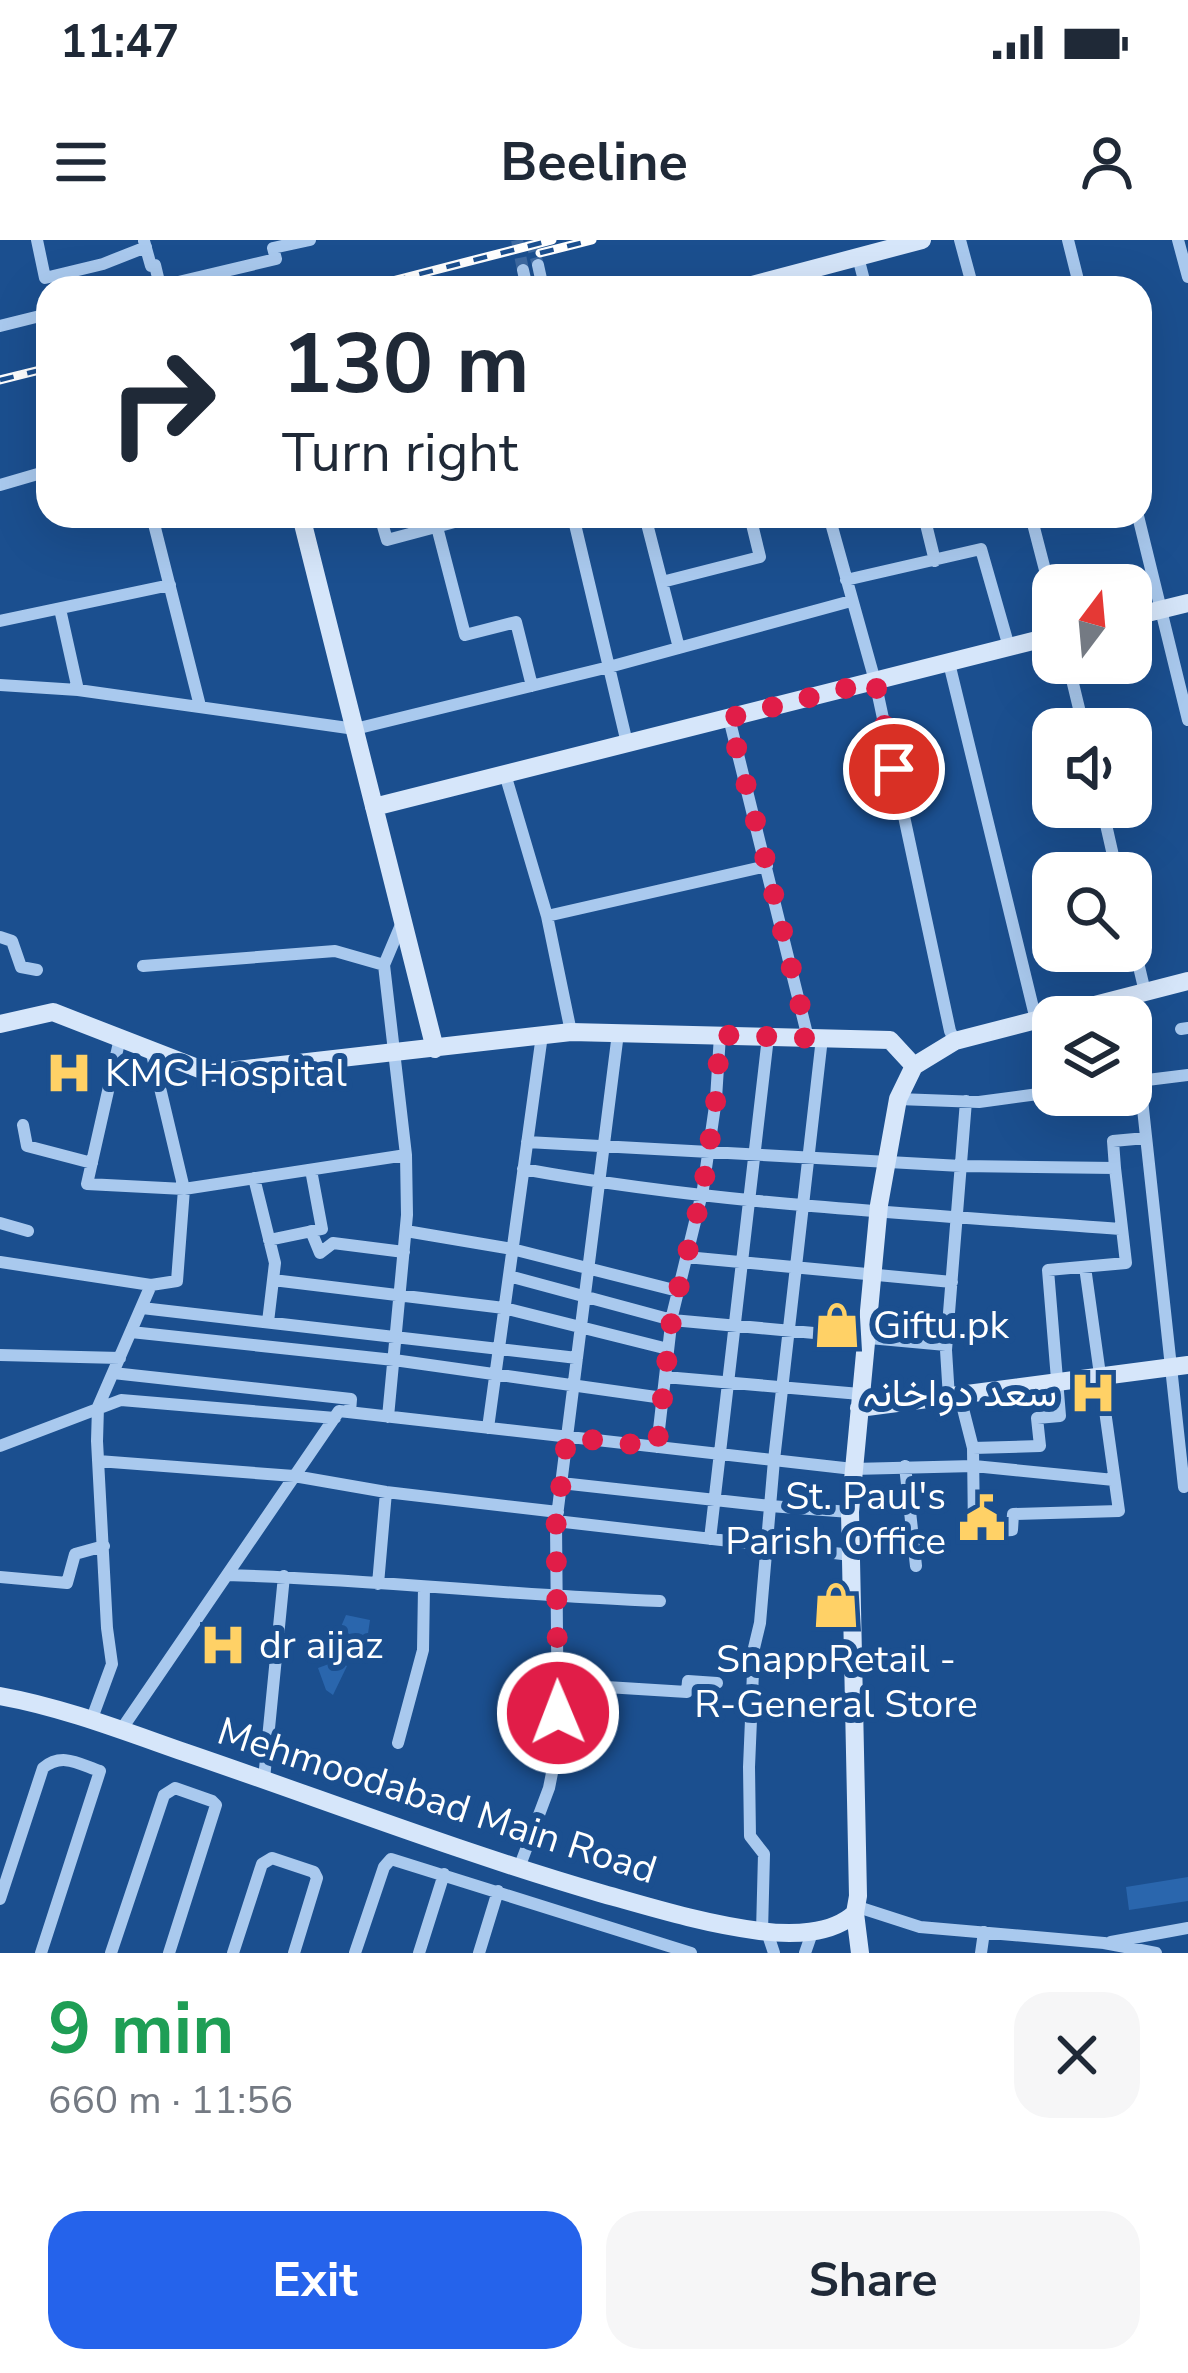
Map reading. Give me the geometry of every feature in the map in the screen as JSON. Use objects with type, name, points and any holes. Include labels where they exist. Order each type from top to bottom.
[{"type":"street","points":[[37,240],[45,276]]},
{"type":"street","points":[[203,276],[276,259],[273,248],[310,240]]},
{"type":"street","points":[[795,276],[922,240]]},
{"type":"street","points":[[960,240],[970,276]]},
{"type":"street","points":[[1068,240],[1077,276]]},
{"type":"street","points":[[1178,240],[1188,277]]},
{"type":"street","points":[[53,276],[104,264],[145,243],[156,276]]},
{"type":"street","points":[[858,257],[863,276]]},
{"type":"street","points":[[538,265],[540,276]]},
{"type":"street","points":[[523,270],[524,276]]},
{"type":"street","points":[[0,326],[36,317]]},
{"type":"street","points":[[0,484],[36,474]]},
{"type":"street","points":[[155,528],[200,706]]},
{"type":"street","points":[[304,528],[435,1049]]},
{"type":"street","points":[[384,528],[387,540],[433,528]]},
{"type":"street","points":[[437,528],[465,635],[516,622],[532,686]]},
{"type":"street","points":[[576,528],[627,743]]},
{"type":"street","points":[[648,528],[679,648]]},
{"type":"street","points":[[662,582],[760,557],[753,528]]},
{"type":"street","points":[[832,528],[875,681],[955,1041]]},
{"type":"street","points":[[927,528],[935,561]]},
{"type":"street","points":[[1034,528],[1043,564]]},
{"type":"street","points":[[1141,528],[1188,720]]},
{"type":"street","points":[[846,580],[982,550],[1009,647]]},
{"type":"street","points":[[0,621],[170,585]]},
{"type":"street","points":[[0,685],[77,690],[355,729],[609,668],[851,601]]},
{"type":"street","points":[[1152,611],[1188,603]]},
{"type":"street","points":[[60,609],[77,690]]},
{"type":"street","points":[[374,807],[1032,642]]},
{"type":"street","points":[[949,663],[1032,1004]]},
{"type":"street","points":[[729,718],[814,1038],[808,1158],[754,1648],[750,1836],[764,1854],[765,1932],[774,1953]]},
{"type":"street","points":[[506,774],[547,916],[571,1032]]},
{"type":"street","points":[[547,916],[767,866]]},
{"type":"street","points":[[388,1417],[406,1231],[406,1156],[384,965],[403,920]]},
{"type":"street","points":[[0,937],[11,940],[21,967],[37,970]]},
{"type":"street","points":[[143,966],[335,951],[384,965]]},
{"type":"street","points":[[1140,972],[1145,992]]},
{"type":"street","points":[[1129,996],[1188,981]]},
{"type":"street","points":[[0,1024],[53,1012],[210,1073],[571,1032],[890,1040],[914,1066]]},
{"type":"street","points":[[860,1953],[850,1512],[886,1162],[898,1099],[914,1066],[955,1041],[1032,1021]]},
{"type":"street","points":[[519,1868],[549,1788],[558,1743],[557,1517],[618,1033]]},
{"type":"street","points":[[488,1428],[542,1035]]},
{"type":"street","points":[[657,1447],[672,1320],[702,1196],[720,1035]]},
{"type":"street","points":[[710,1539],[768,1037]]},
{"type":"street","points":[[120,1038],[87,1184],[184,1189],[406,1156]]},
{"type":"street","points":[[0,1262],[151,1286],[177,1281],[184,1189],[151,1050]]},
{"type":"street","points":[[1152,1080],[1188,1075]]},
{"type":"street","points":[[898,1099],[966,1101],[1032,1094]]},
{"type":"street","points":[[966,1101],[946,1345],[955,1397],[974,1448],[974,1533],[1012,1530],[1013,1514],[1119,1511],[1085,1267]]},
{"type":"street","points":[[1142,1116],[1179,1366],[1184,1487]]},
{"type":"street","points":[[23,1125],[27,1146],[92,1163]]},
{"type":"street","points":[[974,1448],[1040,1446],[1037,1418],[1060,1416],[1048,1270],[1126,1263],[1113,1141],[1146,1138]]},
{"type":"street","points":[[527,1142],[961,1166],[1115,1168]]},
{"type":"street","points":[[524,1169],[702,1196],[1120,1229]]},
{"type":"street","points":[[269,1240],[322,1229],[310,1170]]},
{"type":"street","points":[[254,1178],[275,1263],[268,1322]]},
{"type":"street","points":[[0,1222],[28,1231]]},
{"type":"street","points":[[311,1231],[320,1253],[333,1243],[404,1252]]},
{"type":"street","points":[[406,1231],[512,1249],[678,1292]]},
{"type":"street","points":[[686,1257],[952,1282]]},
{"type":"street","points":[[508,1276],[672,1320],[946,1345]]},
{"type":"street","points":[[273,1280],[504,1308],[668,1349]]},
{"type":"street","points":[[91,1721],[112,1664],[98,1407],[151,1286]]},
{"type":"street","points":[[142,1308],[577,1358]]},
{"type":"street","points":[[131,1332],[394,1360],[663,1398]]},
{"type":"street","points":[[0,1355],[120,1358]]},
{"type":"street","points":[[665,1377],[782,1387],[860,1401],[955,1397],[1179,1366]]},
{"type":"street","points":[[113,1373],[351,1399],[350,1412]]},
{"type":"street","points":[[0,1446],[121,1400],[335,1418]]},
{"type":"street","points":[[121,1730],[340,1412],[854,1469],[974,1466],[1114,1480]]},
{"type":"street","points":[[98,1461],[294,1476],[851,1556]]},
{"type":"street","points":[[905,1466],[916,1566]]},
{"type":"street","points":[[561,1484],[850,1512]]},
{"type":"street","points":[[378,1584],[386,1492]]},
{"type":"street","points":[[0,1577],[67,1583],[75,1554],[104,1546]]},
{"type":"street","points":[[227,1575],[660,1601]]},
{"type":"street","points":[[264,1779],[284,1576]]},
{"type":"street","points":[[398,1743],[423,1650],[424,1587]]},
{"type":"street","points":[[558,1684],[687,1691],[688,1681],[717,1683]]},
{"type":"street","name":"Mehmoodabad Main Road","points":[[0,1696],[121,1730],[519,1868],[697,1921],[765,1932],[813,1930],[839,1926],[857,1910]]},
{"type":"street","points":[[0,1899],[43,1768],[64,1758],[100,1771],[41,1953]]},
{"type":"street","points":[[111,1953],[164,1796],[175,1788],[216,1805],[169,1953]]},
{"type":"street","points":[[233,1953],[262,1864],[272,1858],[314,1872],[317,1878],[294,1953]]},
{"type":"street","points":[[355,1953],[386,1862],[397,1859],[691,1953]]},
{"type":"street","points":[[419,1953],[444,1874]]},
{"type":"street","points":[[479,1953],[498,1892]]},
{"type":"street","points":[[857,1910],[920,1927],[1104,1943],[1156,1953]]},
{"type":"street","points":[[1104,1943],[1188,1928]]},
{"type":"street","points":[[806,1953],[813,1930]]},
{"type":"street","points":[[981,1953],[984,1932]]},
{"type":"building","points":[[346,1615],[370,1620],[366,1647],[357,1649],[355,1637],[340,1629]]},
{"type":"building","points":[[337,1661],[347,1666],[333,1695],[326,1690],[318,1668]]},
{"type":"building","points":[[1188,1877],[1188,1901],[1129,1910],[1126,1887]]},
{"type":"tunnel","points":[[517,240],[523,270]]},
{"type":"tunnel","points":[[531,240],[538,265]]},
{"type":"railway","points":[[412,276],[552,240]]},
{"type":"railway","points":[[540,253],[592,240]]},
{"type":"railway","points":[[0,380],[36,371]]},
{"type":"place","name":"KMC Hospital","points":[[69,1073]]},
{"type":"place","name":"Giftu.pk","points":[[837,1325]]},
{"type":"place","name":"سعد دواخانہ","points":[[1093,1393]]},
{"type":"place","name":"St. Paul's Parish Office","points":[[982,1518]]},
{"type":"place","name":"SnappRetail - R-General Store","points":[[836,1605]]},
{"type":"place","name":"dr aijaz","points":[[223,1645]]},
{"type":"route","points":[[558,1713],[556,1525],[567,1437],[657,1447],[672,1316],[703,1189],[720,1035],[808,1038],[729,718],[875,681],[894,769]]}]
